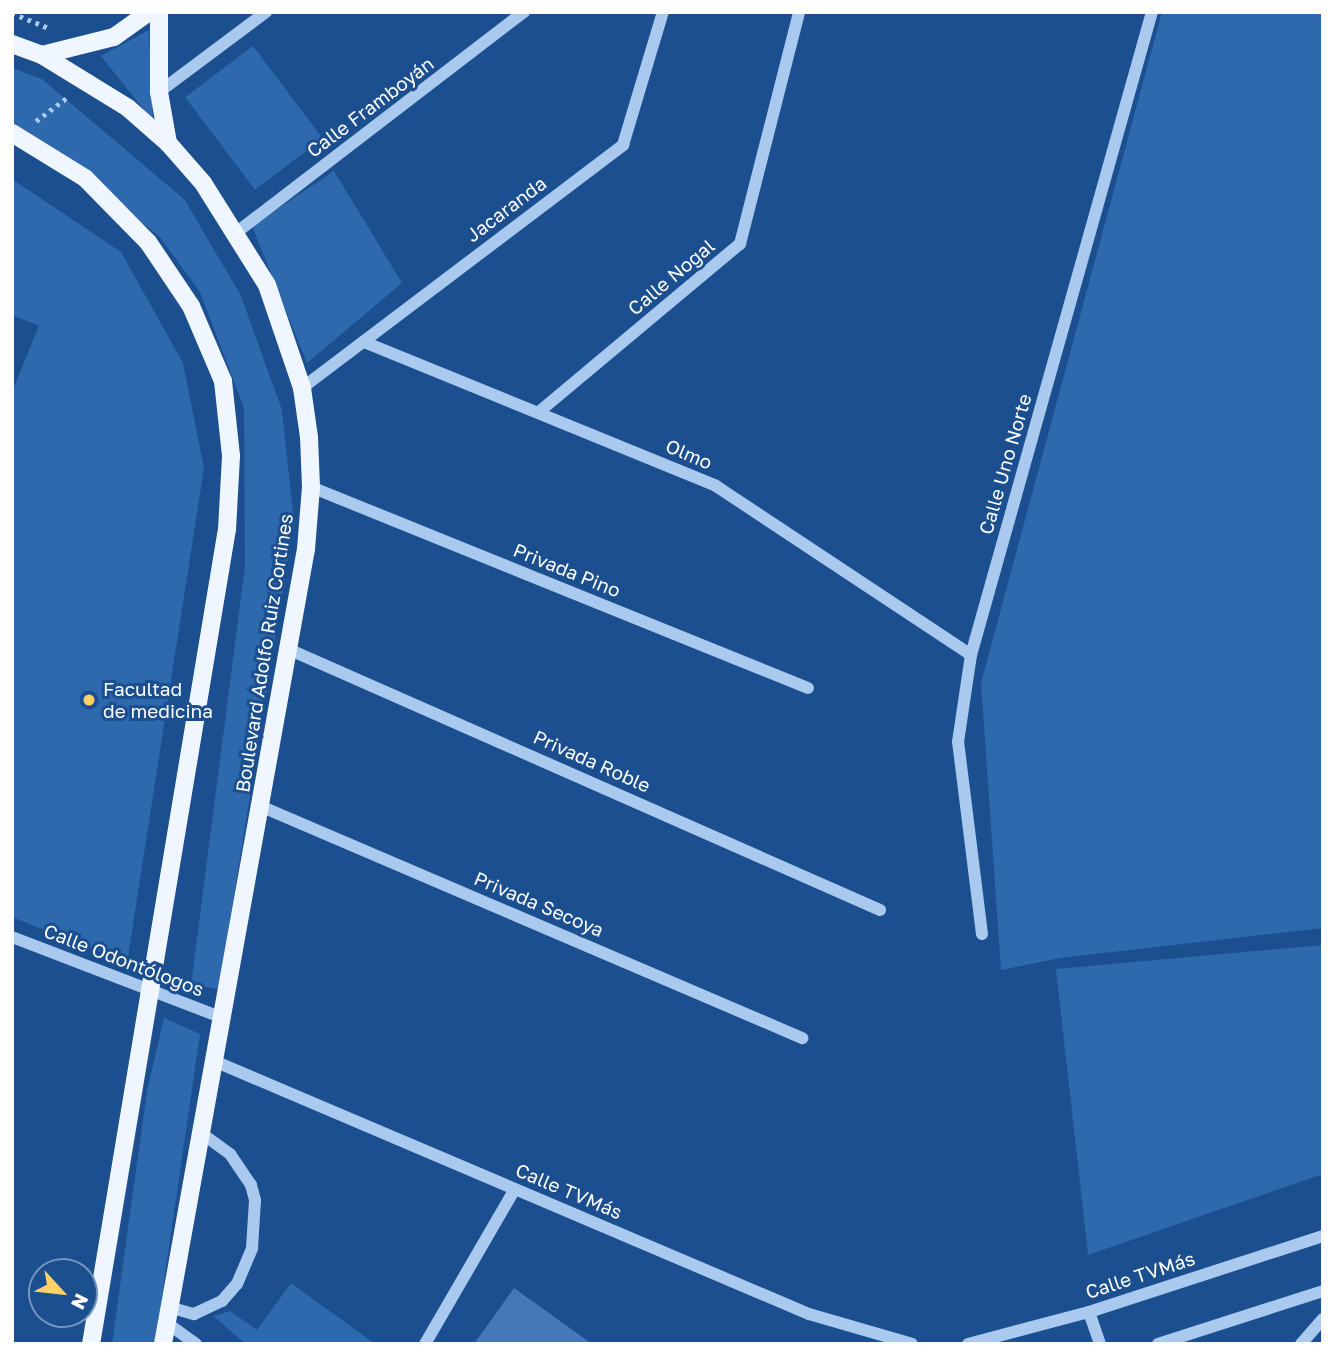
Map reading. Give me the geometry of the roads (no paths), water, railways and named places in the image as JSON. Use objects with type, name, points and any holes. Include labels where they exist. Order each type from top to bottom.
[{"type":"main road","points":[[42,55],[114,37],[149,12]]},
{"type":"main road","points":[[159,12],[159,92],[168,143]]},
{"type":"main road","name":"Boulevard Adolfo Ruiz Cortines","points":[[12,44],[42,55],[89,82],[168,143],[237,232],[267,285],[302,388],[311,487],[306,549],[163,1344]]},
{"type":"main road","points":[[15,134],[85,178],[148,242],[191,306],[223,381],[231,456],[227,529],[91,1344]]},
{"type":"street","points":[[159,92],[266,12]]},
{"type":"street","name":"Calle Framboyán","points":[[237,232],[524,12]]},
{"type":"street","name":"Jacaranda","points":[[302,388],[623,145],[663,12]]},
{"type":"street","name":"Calle Nogal","points":[[540,411],[740,244],[799,12]]},
{"type":"street","name":"Calle Uno Norte","points":[[982,934],[958,742],[971,655],[1152,12]]},
{"type":"street","name":"Olmo","points":[[364,342],[540,411],[745,502],[971,655]]},
{"type":"street","name":"Privada Pino","points":[[311,487],[808,688]]},
{"type":"street","name":"Privada Roble","points":[[288,649],[880,909]]},
{"type":"street","name":"Privada Secoya","points":[[260,806],[803,1038]]},
{"type":"street","name":"Calle Odontólogos","points":[[12,937],[223,1018]]},
{"type":"street","name":"Calle TVMás","points":[[215,1061],[809,1314],[912,1344]]},
{"type":"street","points":[[168,1315],[194,1314],[222,1301],[237,1284],[251,1248],[255,1200],[251,1185],[230,1154],[201,1133]]},
{"type":"street","points":[[425,1344],[515,1189]]},
{"type":"street","name":"Calle TVMás","points":[[968,1344],[1089,1311],[1323,1236]]},
{"type":"street","points":[[1158,1344],[1323,1291]]},
{"type":"street","points":[[1089,1311],[1100,1344]]},
{"type":"street","points":[[168,1315],[195,1344]]},
{"type":"street","points":[[1301,1344],[1323,1318]]},
{"type":"place","name":"Facultad de medicina","points":[[89,700]]}]
